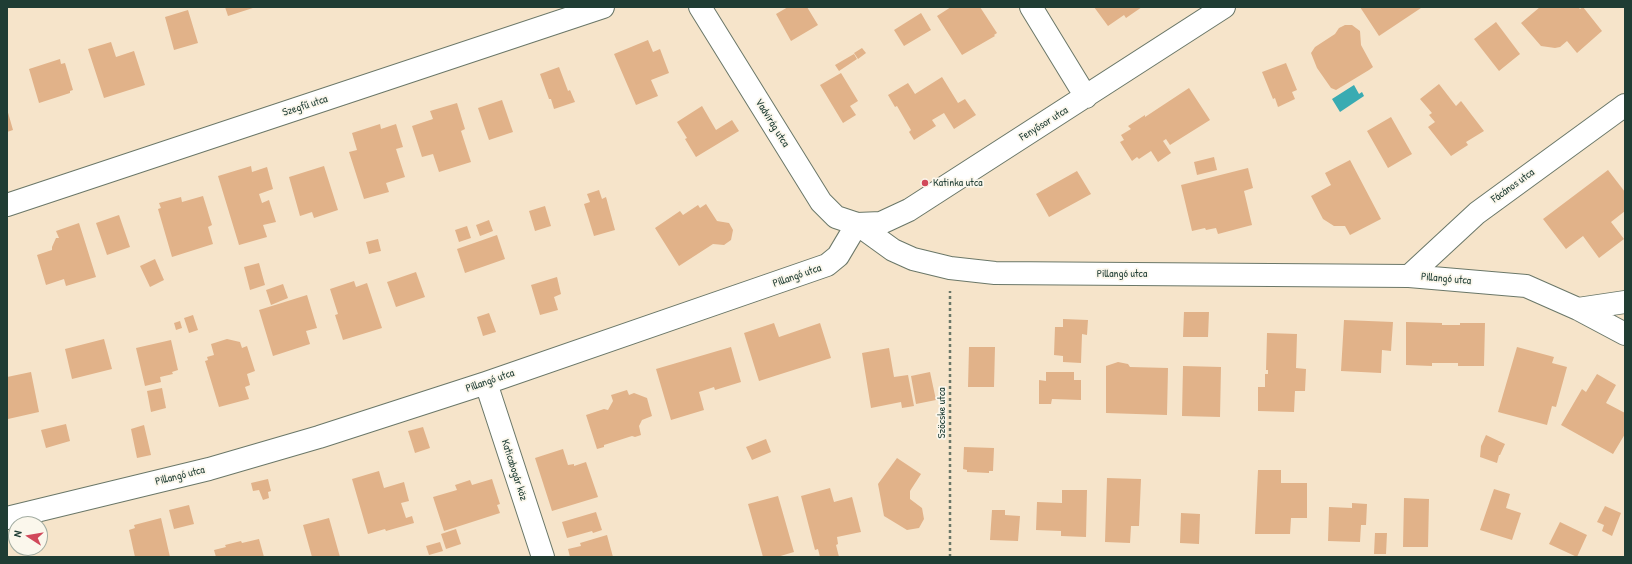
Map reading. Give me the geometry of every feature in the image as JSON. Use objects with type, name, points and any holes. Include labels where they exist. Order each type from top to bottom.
[{"type":"street","name":"Szegfű utca","points":[[7,205],[602,7]]},
{"type":"street","name":"Vadvirág utca","points":[[700,7],[822,202],[836,216],[858,224]]},
{"type":"street","points":[[1031,7],[1086,97]]},
{"type":"street","name":"Fenyősor utca","points":[[858,224],[881,223],[909,210],[1224,7]]},
{"type":"street","name":"Fácános utca","points":[[1409,276],[1477,213],[1625,104]]},
{"type":"street","name":"Pillangó utca","points":[[7,518],[209,469],[319,437],[486,383],[827,265],[838,256],[858,224],[892,250],[913,259],[950,268],[995,273],[1409,276],[1526,286],[1578,309],[1625,334]]},
{"type":"street","points":[[1578,309],[1625,302]]},
{"type":"street","name":"Katicabogár köz","points":[[486,383],[543,557]]},
{"type":"path","name":"Szöcske utca","points":[[950,268],[950,557]]},
{"type":"water","points":[[1354,85],[1359,94],[1362,92],[1364,96],[1340,112],[1332,99]]},
{"type":"building","points":[[225,7],[256,7],[228,16]]},
{"type":"building","points":[[788,7],[807,7],[818,25],[791,41],[776,14]]},
{"type":"building","points":[[951,7],[980,7],[997,33],[994,35],[995,36],[962,55],[937,16]]},
{"type":"building","points":[[1094,7],[1142,7],[1126,18],[1124,15],[1108,26]]},
{"type":"building","points":[[1360,7],[1420,7],[1421,8],[1379,36]]},
{"type":"building","points":[[1540,7],[1578,7],[1580,9],[1583,7],[1602,31],[1577,53],[1567,41],[1560,47],[1555,48],[1541,46],[1521,23]]},
{"type":"building","points":[[188,10],[198,43],[174,50],[165,17]]},
{"type":"building","points":[[921,13],[931,30],[904,46],[894,30]]},
{"type":"building","points":[[1496,22],[1520,54],[1499,71],[1474,39]]},
{"type":"building","points":[[1345,25],[1352,25],[1360,31],[1361,45],[1373,67],[1336,90],[1331,88],[1317,68],[1311,53],[1315,47],[1335,34],[1339,28]]},
{"type":"building","points":[[648,40],[653,52],[660,49],[669,73],[651,80],[658,96],[636,105],[614,54]]},
{"type":"building","points":[[111,42],[116,57],[134,51],[145,85],[104,98],[88,49]]},
{"type":"building","points":[[862,48],[866,53],[858,59],[854,53]]},
{"type":"building","points":[[854,54],[857,59],[839,71],[835,65]]},
{"type":"building","points":[[60,59],[61,64],[65,63],[73,90],[70,91],[70,93],[39,103],[29,69]]},
{"type":"building","points":[[1286,63],[1297,90],[1292,92],[1295,99],[1278,107],[1275,98],[1273,99],[1262,72]]},
{"type":"building","points":[[559,67],[568,91],[570,90],[575,102],[554,109],[540,74]]},
{"type":"building","points":[[841,73],[858,101],[850,106],[856,115],[843,123],[820,85]]},
{"type":"building","points":[[942,77],[958,103],[965,99],[976,115],[954,129],[944,113],[932,120],[936,126],[914,140],[909,132],[911,130],[897,106],[895,107],[888,95],[908,83],[915,94]]},
{"type":"building","points":[[1439,84],[1456,106],[1461,101],[1484,131],[1466,142],[1468,145],[1451,156],[1428,127],[1435,122],[1429,115],[1432,113],[1420,99]]},
{"type":"building","points":[[1189,88],[1210,120],[1170,145],[1166,139],[1163,141],[1171,153],[1158,162],[1151,151],[1139,159],[1137,157],[1132,161],[1120,142],[1124,140],[1121,135],[1131,129],[1128,126],[1145,115],[1145,117]]},
{"type":"building","points":[[502,100],[513,132],[489,140],[478,108]]},
{"type":"building","points":[[457,103],[465,129],[461,131],[471,162],[439,172],[433,154],[422,157],[412,126],[433,119],[430,111]]},
{"type":"building","points":[[702,106],[716,130],[732,120],[739,131],[696,157],[677,122]]},
{"type":"building","points":[[7,109],[13,130],[7,132]]},
{"type":"building","points":[[1391,117],[1412,154],[1388,168],[1367,131]]},
{"type":"building","points":[[380,124],[381,129],[396,124],[403,147],[396,149],[405,177],[386,183],[389,192],[364,199],[349,152],[357,150],[352,133]]},
{"type":"building","points":[[1214,157],[1217,170],[1197,175],[1194,162]]},
{"type":"building","points":[[1350,160],[1381,219],[1350,235],[1345,226],[1334,226],[1323,219],[1311,196],[1331,185],[1325,173]]},
{"type":"building","points":[[251,166],[252,172],[267,167],[273,189],[259,194],[262,203],[269,200],[276,222],[263,225],[267,237],[239,245],[218,176]]},
{"type":"building","points":[[324,166],[338,210],[314,218],[312,212],[300,216],[289,177]]},
{"type":"building","points":[[1248,168],[1253,188],[1244,191],[1252,225],[1218,234],[1216,228],[1206,230],[1205,228],[1192,231],[1181,185]]},
{"type":"building","points":[[1608,170],[1625,192],[1625,211],[1611,222],[1624,239],[1599,258],[1583,236],[1566,249],[1543,219]]},
{"type":"building","points":[[1077,171],[1091,194],[1049,217],[1036,194]]},
{"type":"building","points":[[599,190],[602,199],[606,197],[615,230],[594,236],[584,204],[590,202],[587,194]]},
{"type":"building","points":[[203,196],[212,225],[208,227],[213,244],[172,257],[158,209],[161,208],[159,203],[181,197],[182,202]]},
{"type":"building","points":[[706,204],[717,221],[729,223],[733,230],[731,240],[724,245],[713,244],[679,266],[655,228],[680,211],[683,215],[698,205],[700,208]]},
{"type":"building","points":[[545,206],[551,226],[535,231],[529,211]]},
{"type":"building","points":[[119,215],[130,247],[107,255],[96,223]]},
{"type":"building","points":[[489,220],[493,231],[480,236],[476,225]]},
{"type":"building","points":[[79,223],[96,277],[66,286],[64,279],[46,285],[37,255],[52,250],[56,238],[59,238],[56,231]]},
{"type":"building","points":[[467,226],[471,238],[459,242],[455,230]]},
{"type":"building","points":[[497,235],[505,259],[465,273],[457,249]]},
{"type":"building","points":[[378,239],[381,251],[369,254],[366,242]]},
{"type":"building","points":[[155,259],[164,280],[150,287],[140,266]]},
{"type":"building","points":[[259,263],[265,285],[250,290],[244,267]]},
{"type":"building","points":[[416,272],[425,297],[396,307],[387,282]]},
{"type":"building","points":[[557,277],[561,294],[554,297],[558,310],[540,315],[531,285]]},
{"type":"building","points":[[354,281],[356,287],[367,283],[382,328],[343,340],[335,315],[338,314],[330,289]]},
{"type":"building","points":[[283,284],[288,298],[271,305],[266,290]]},
{"type":"building","points":[[307,295],[317,328],[306,331],[310,344],[273,356],[259,310]]},
{"type":"building","points":[[1184,312],[1209,312],[1208,337],[1183,337]]},
{"type":"building","points":[[489,313],[496,332],[483,336],[477,317]]},
{"type":"building","points":[[193,315],[198,330],[189,333],[184,318]]},
{"type":"building","points":[[1063,319],[1088,320],[1087,335],[1082,334],[1081,363],[1063,362],[1063,356],[1054,355],[1055,327],[1063,327]]},
{"type":"building","points":[[1344,320],[1393,322],[1391,351],[1382,350],[1381,373],[1341,371]]},
{"type":"building","points":[[180,321],[182,328],[176,330],[174,323]]},
{"type":"building","points":[[1406,322],[1442,323],[1442,325],[1485,323],[1484,366],[1458,366],[1458,363],[1432,363],[1432,366],[1406,365]]},
{"type":"building","points":[[774,323],[779,337],[820,323],[831,358],[759,381],[744,333]]},
{"type":"building","points":[[1267,333],[1297,334],[1296,368],[1306,369],[1305,391],[1295,391],[1294,412],[1258,411],[1258,387],[1265,387],[1265,374],[1268,374],[1268,370],[1266,370]]},
{"type":"building","points":[[104,339],[112,369],[72,379],[65,349]]},
{"type":"building","points":[[227,339],[240,342],[242,348],[247,346],[255,371],[247,374],[250,385],[245,387],[249,399],[219,407],[205,361],[208,360],[207,357],[214,355],[211,344]]},
{"type":"building","points":[[171,340],[178,370],[172,372],[173,374],[160,377],[161,382],[145,386],[136,348]]},
{"type":"building","points":[[731,347],[741,382],[715,390],[714,387],[699,392],[704,410],[671,420],[656,369]]},
{"type":"building","points":[[969,347],[995,347],[994,387],[968,387]]},
{"type":"building","points":[[1517,347],[1554,357],[1552,363],[1567,367],[1556,407],[1552,406],[1547,425],[1498,412]]},
{"type":"building","points":[[889,348],[894,377],[908,375],[914,406],[902,408],[901,402],[871,408],[862,353]]},
{"type":"building","points":[[1118,362],[1128,364],[1130,367],[1168,368],[1167,415],[1106,413],[1106,366]]},
{"type":"building","points":[[1183,366],[1221,367],[1220,417],[1182,416]]},
{"type":"building","points":[[31,372],[39,412],[8,419],[7,377]]},
{"type":"building","points":[[930,372],[936,400],[916,404],[911,376]]},
{"type":"building","points":[[1046,372],[1074,372],[1074,380],[1081,380],[1081,400],[1052,399],[1051,404],[1039,404],[1039,380],[1046,381]]},
{"type":"building","points":[[1597,374],[1616,385],[1606,403],[1625,413],[1625,434],[1613,454],[1561,425],[1582,389],[1586,392]]},
{"type":"building","points":[[162,388],[166,408],[151,412],[147,391]]},
{"type":"building","points":[[627,390],[629,395],[634,393],[647,398],[652,416],[642,420],[639,426],[641,435],[635,437],[632,436],[604,445],[604,447],[597,449],[586,415],[604,409],[608,410],[613,401],[611,395]]},
{"type":"building","points":[[66,424],[70,441],[46,448],[41,430]]},
{"type":"building","points":[[144,425],[151,455],[137,458],[131,429]]},
{"type":"building","points":[[423,427],[430,448],[415,453],[408,431]]},
{"type":"building","points":[[1486,435],[1505,444],[1499,455],[1497,463],[1480,457],[1481,446]]},
{"type":"building","points":[[766,439],[771,452],[752,460],[746,447]]},
{"type":"building","points":[[964,447],[994,448],[993,471],[989,471],[989,473],[967,472],[967,470],[963,469]]},
{"type":"building","points":[[563,449],[568,465],[574,464],[574,466],[586,462],[598,497],[552,511],[535,458]]},
{"type":"building","points":[[897,458],[921,474],[910,491],[910,499],[922,508],[924,519],[919,528],[907,530],[884,516],[878,484]]},
{"type":"building","points":[[1258,470],[1281,470],[1281,483],[1307,483],[1307,518],[1291,518],[1290,534],[1255,534]]},
{"type":"building","points":[[379,471],[384,488],[404,482],[409,501],[401,503],[406,518],[412,516],[414,523],[386,531],[385,529],[368,534],[352,479]]},
{"type":"building","points":[[1107,478],[1141,479],[1139,526],[1131,526],[1130,543],[1105,542]]},
{"type":"building","points":[[268,479],[271,491],[268,492],[269,498],[263,500],[259,490],[253,491],[251,483]]},
{"type":"building","points":[[492,479],[500,504],[497,505],[500,513],[444,531],[433,497],[457,490],[455,485],[470,480],[472,485]]},
{"type":"building","points":[[830,488],[834,502],[852,497],[861,532],[837,537],[838,544],[836,545],[839,557],[820,557],[818,549],[815,550],[801,496]]},
{"type":"building","points":[[1494,489],[1510,494],[1506,508],[1521,513],[1512,540],[1480,530]]},
{"type":"building","points":[[1062,490],[1087,490],[1086,537],[1061,536],[1061,531],[1036,530],[1037,502],[1062,503]]},
{"type":"building","points":[[778,496],[794,552],[777,557],[763,557],[748,504]]},
{"type":"building","points":[[1404,498],[1429,499],[1428,547],[1403,547]]},
{"type":"building","points":[[1352,503],[1367,504],[1366,525],[1361,525],[1360,542],[1328,541],[1329,507],[1352,508]]},
{"type":"building","points":[[189,505],[194,524],[174,529],[169,510]]},
{"type":"building","points":[[1605,506],[1621,513],[1612,536],[1602,531],[1604,525],[1597,522]]},
{"type":"building","points":[[992,510],[1005,510],[1005,515],[1020,516],[1018,541],[990,540]]},
{"type":"building","points":[[596,512],[602,530],[593,533],[592,531],[567,538],[562,522]]},
{"type":"building","points":[[1181,513],[1200,514],[1199,544],[1180,543]]},
{"type":"building","points":[[161,518],[170,557],[135,557],[129,530],[135,528],[134,525]]},
{"type":"building","points":[[329,518],[340,557],[312,557],[303,525]]},
{"type":"building","points":[[1560,522],[1587,535],[1577,557],[1549,544]]},
{"type":"building","points":[[456,529],[461,544],[446,549],[441,534]]},
{"type":"building","points":[[1375,533],[1387,533],[1386,554],[1374,554]]},
{"type":"building","points":[[607,535],[613,557],[570,557],[568,549],[581,546],[580,543]]},
{"type":"building","points":[[259,539],[264,557],[216,557],[214,550],[226,547],[225,545]]},
{"type":"building","points":[[440,542],[443,551],[429,555],[426,546]]},
{"type":"place","name":"Katinka utca","points":[[925,183]]}]
